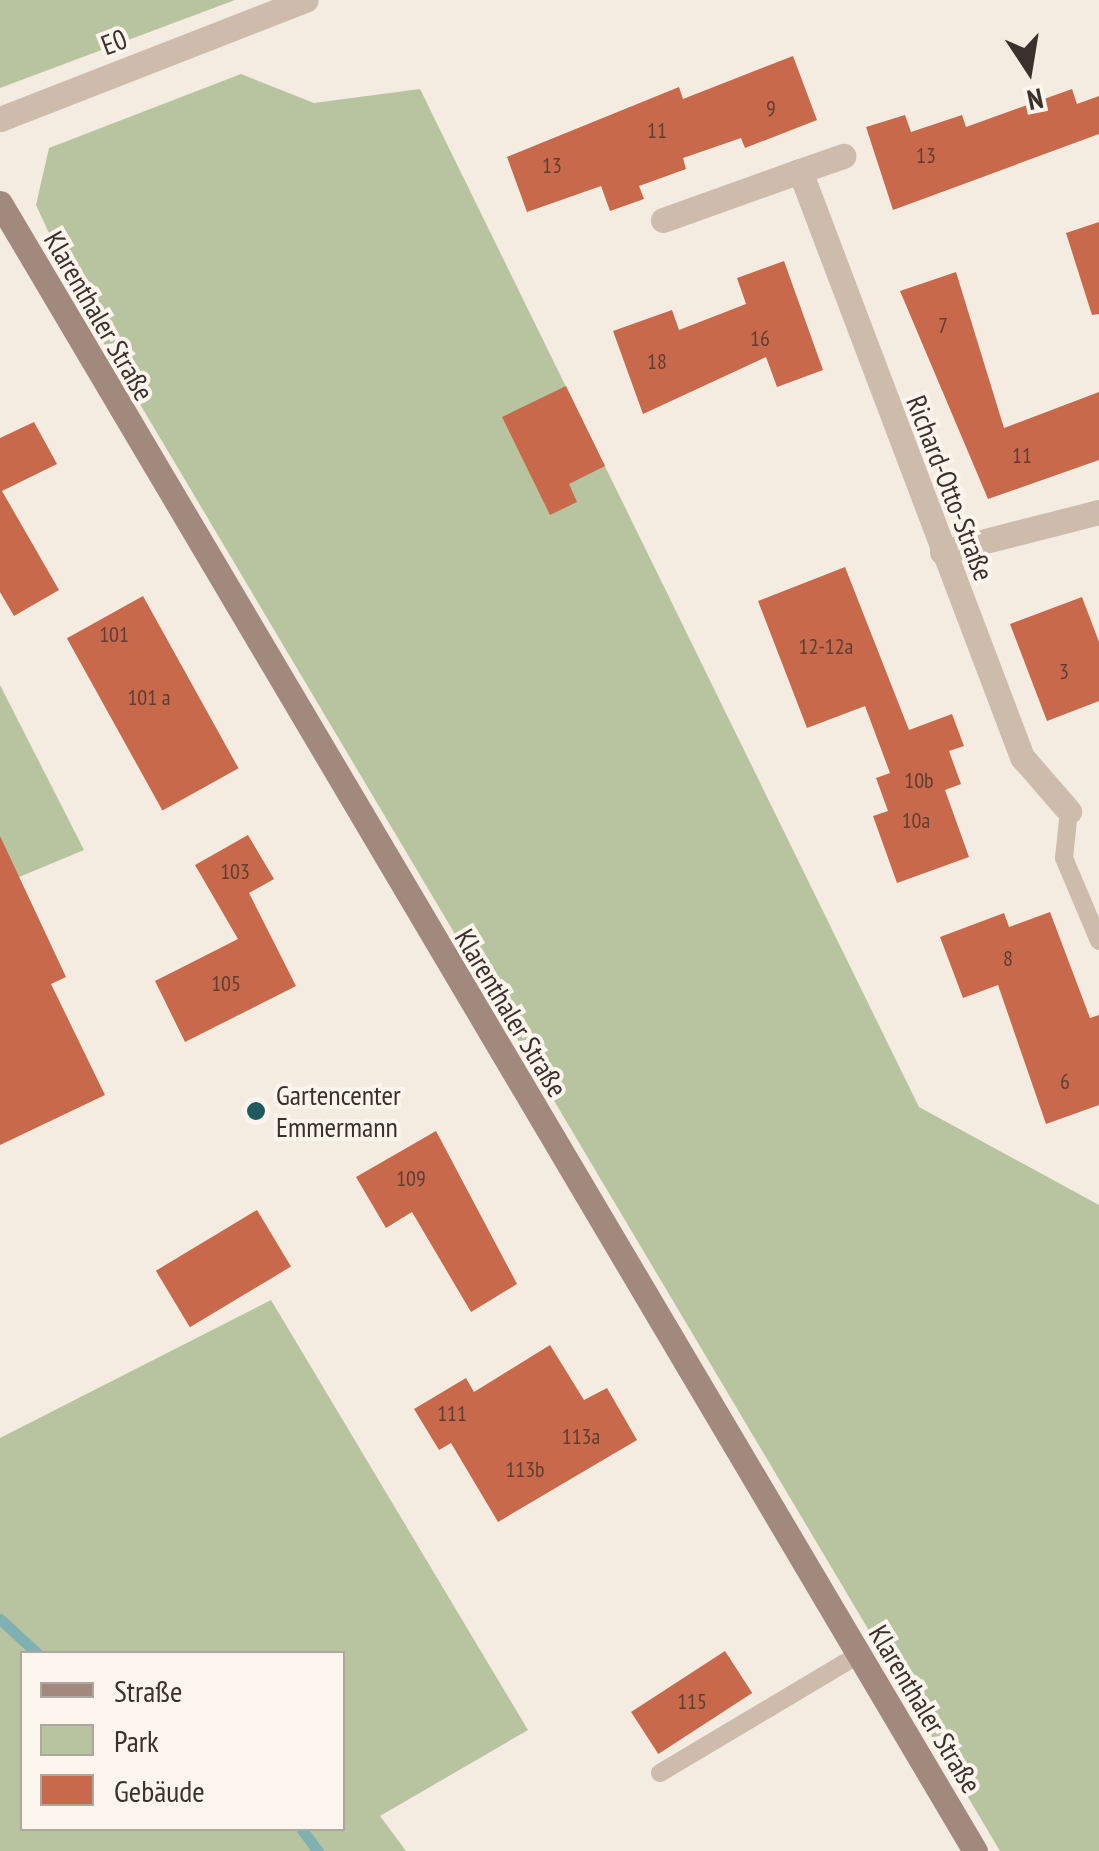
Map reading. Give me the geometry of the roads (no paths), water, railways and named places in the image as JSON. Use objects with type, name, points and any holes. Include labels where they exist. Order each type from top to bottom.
[{"type":"main road","name":"Klarenthaler Straße","points":[[0,203],[975,1851]]},
{"type":"street","name":"E0","points":[[0,119],[306,0]]},
{"type":"street","points":[[663,220],[843,156]]},
{"type":"street","name":"Richard-Otto-Straße","points":[[800,172],[1022,757],[1068,811]]},
{"type":"street","points":[[942,552],[1099,512]]},
{"type":"lane","points":[[1068,811],[1064,858],[1099,941]]},
{"type":"lane","points":[[660,1773],[858,1655]]},
{"type":"waterway","points":[[0,1619],[35,1651]]},
{"type":"waterway","points":[[303,1831],[318,1851]]},
{"type":"place","name":"Gartencenter Emmermann","points":[[256,1111]]}]
